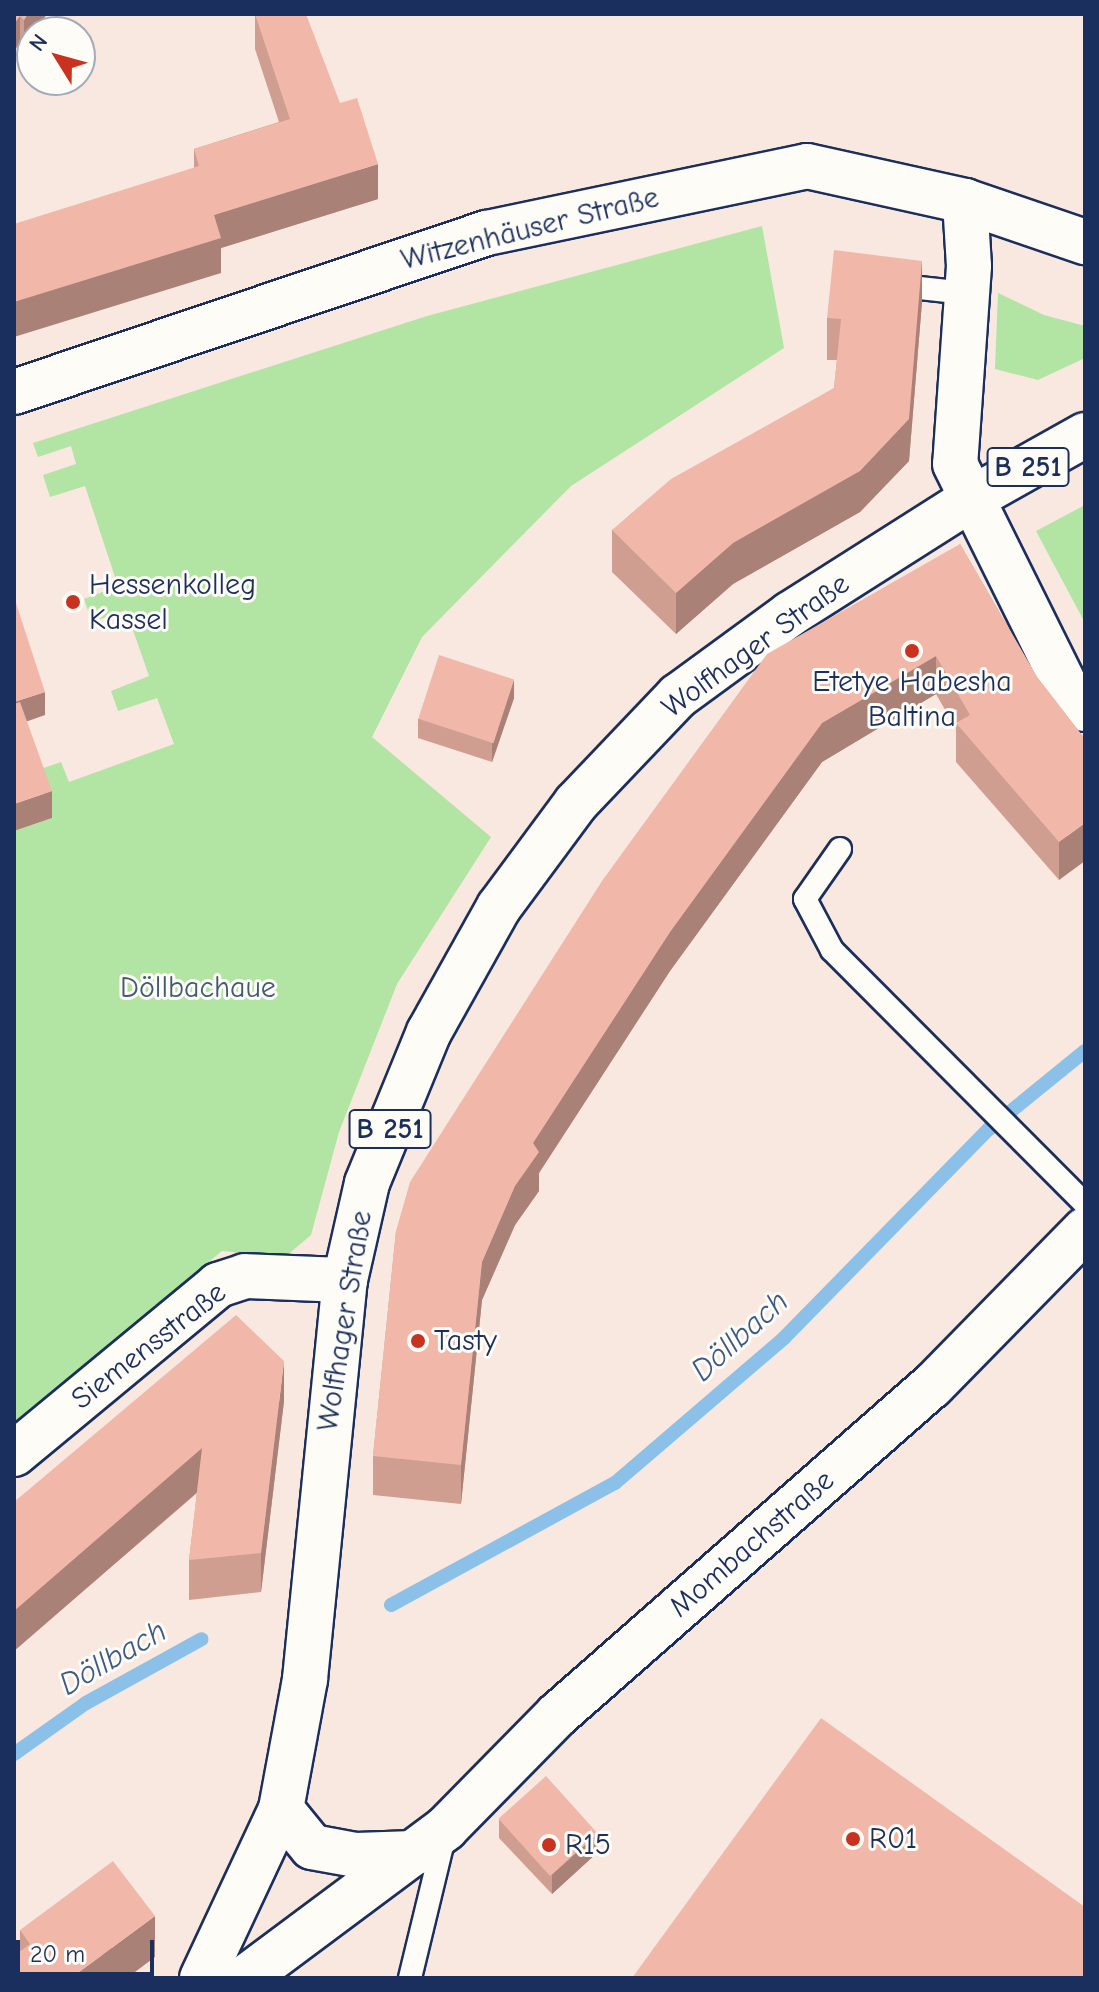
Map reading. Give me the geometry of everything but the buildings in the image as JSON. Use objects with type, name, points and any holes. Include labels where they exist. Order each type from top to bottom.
[{"type":"street","name":"Witzenhäuser Straße","points":[[14,392],[487,233],[807,166],[965,201],[1085,242]]},
{"type":"street","points":[[965,201],[966,293],[955,464],[1070,696],[1085,709]]},
{"type":"street","name":"Wolfhager Straße","points":[[202,1978],[281,1809],[305,1679],[345,1280],[367,1183],[429,1032],[499,907],[576,803],[678,696],[790,614],[971,499],[1085,435]]},
{"type":"street","name":"Mombachstraße","points":[[245,1978],[430,1841],[557,1715],[932,1386],[1085,1230]]},
{"type":"street","name":"Siemensstraße","points":[[14,1454],[218,1285],[245,1276],[345,1280]]},
{"type":"street","points":[[281,1809],[312,1847],[356,1855],[430,1841]]},
{"type":"lane","points":[[863,282],[966,293]]},
{"type":"lane","points":[[840,849],[805,899],[812,919],[832,950],[1085,1204]]},
{"type":"lane","points":[[410,1978],[430,1841]]},
{"type":"green space","name":"Döllbachaue","points":[[762,226],[784,348],[571,486],[422,637],[372,737],[491,837],[397,984],[339,1132],[311,1235],[285,1257],[222,1251],[14,1423],[14,831],[52,818],[35,771],[61,762],[69,782],[174,744],[157,698],[118,711],[111,691],[149,676],[126,610],[92,622],[84,599],[118,586],[85,486],[50,497],[43,475],[76,464],[71,446],[38,457],[33,443],[427,316]]},
{"type":"green space","points":[[998,293],[1044,315],[1085,326],[1085,358],[1038,380],[995,369]]},
{"type":"green space","points":[[1085,505],[1085,623],[1036,531]]},
{"type":"waterway","name":"Döllbach","points":[[391,1605],[615,1483],[784,1338],[989,1129],[1085,1051]]},
{"type":"waterway","name":"Döllbach","points":[[14,1754],[86,1703],[202,1639]]},
{"type":"place","name":"Hessenkolleg Kassel","points":[[73,602]]},
{"type":"place","name":"Etetye Habesha Baltina","points":[[912,651]]},
{"type":"place","name":"Tasty","points":[[418,1341]]},
{"type":"place","name":"R01","points":[[853,1839]]},
{"type":"place","name":"R15","points":[[549,1845]]}]
